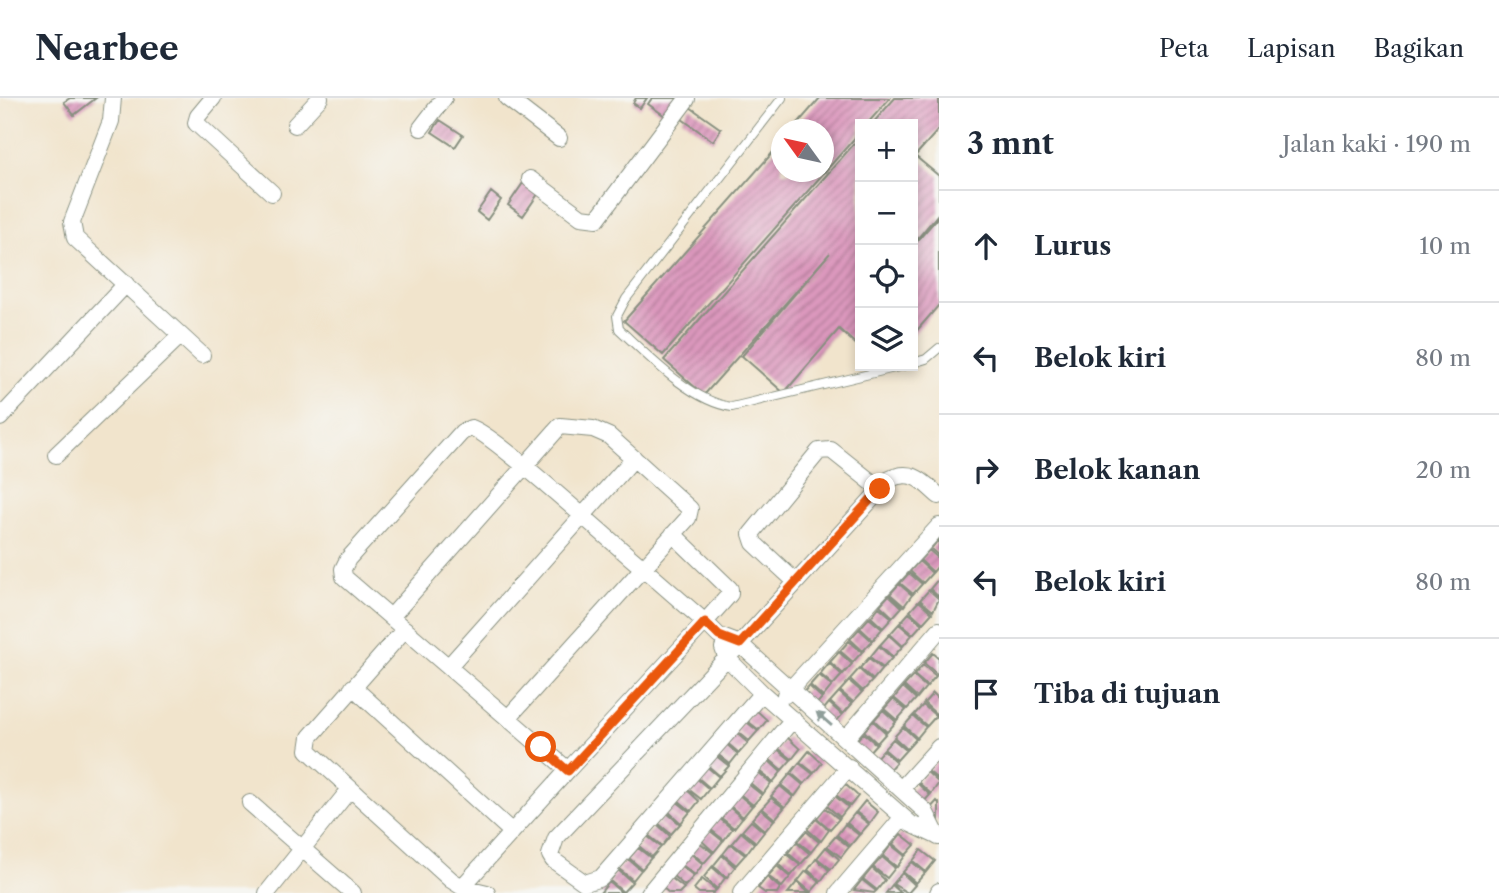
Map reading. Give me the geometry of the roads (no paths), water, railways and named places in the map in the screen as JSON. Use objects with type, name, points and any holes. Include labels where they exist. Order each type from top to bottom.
[{"type":"street","points":[[113,98],[111,121],[72,222],[75,238],[202,355]]},
{"type":"street","points":[[212,98],[198,116],[197,123],[272,192]]},
{"type":"street","points":[[295,125],[320,98]]},
{"type":"street","points":[[421,128],[444,98]]},
{"type":"street","points":[[506,98],[559,138]]},
{"type":"street","points":[[530,178],[580,217],[597,219],[687,98]]},
{"type":"street","points":[[0,418],[126,284]]},
{"type":"street","points":[[56,455],[180,336]]},
{"type":"street","points":[[391,617],[563,424],[601,431],[634,458],[690,509],[688,518],[508,718]]},
{"type":"street","points":[[568,771],[344,577],[343,569],[348,559],[466,428],[481,431],[719,636],[740,644],[925,811],[939,837]]},
{"type":"street","points":[[796,582],[754,543],[751,534],[819,451],[831,450],[880,489]]},
{"type":"street","points":[[449,666],[634,458]]},
{"type":"street","points":[[762,693],[601,878],[585,883],[553,860],[550,855],[556,838],[740,644],[890,479],[905,473],[914,475],[939,496]]},
{"type":"street","points":[[776,705],[939,526]]},
{"type":"street","points":[[462,887],[730,594],[730,589],[673,534]]},
{"type":"street","points":[[405,629],[308,744],[313,756],[462,887],[487,893]]},
{"type":"street","points":[[846,738],[939,630]]},
{"type":"street","points":[[719,636],[726,657],[762,693],[870,785],[903,817],[939,837]]},
{"type":"street","points":[[354,687],[512,832]]},
{"type":"street","points":[[649,893],[793,719]]},
{"type":"street","points":[[901,789],[939,747]]},
{"type":"street","points":[[741,893],[849,767]]},
{"type":"street","points":[[870,785],[883,771]]},
{"type":"street","points":[[267,893],[350,789]]},
{"type":"street","points":[[250,803],[353,893]]},
{"type":"street","points":[[838,893],[903,817]]},
{"type":"lane","points":[[782,98],[626,299],[617,316],[619,329],[689,388],[715,405],[732,407],[882,371]]},
{"type":"lane","points":[[918,361],[926,359],[939,348]]}]
